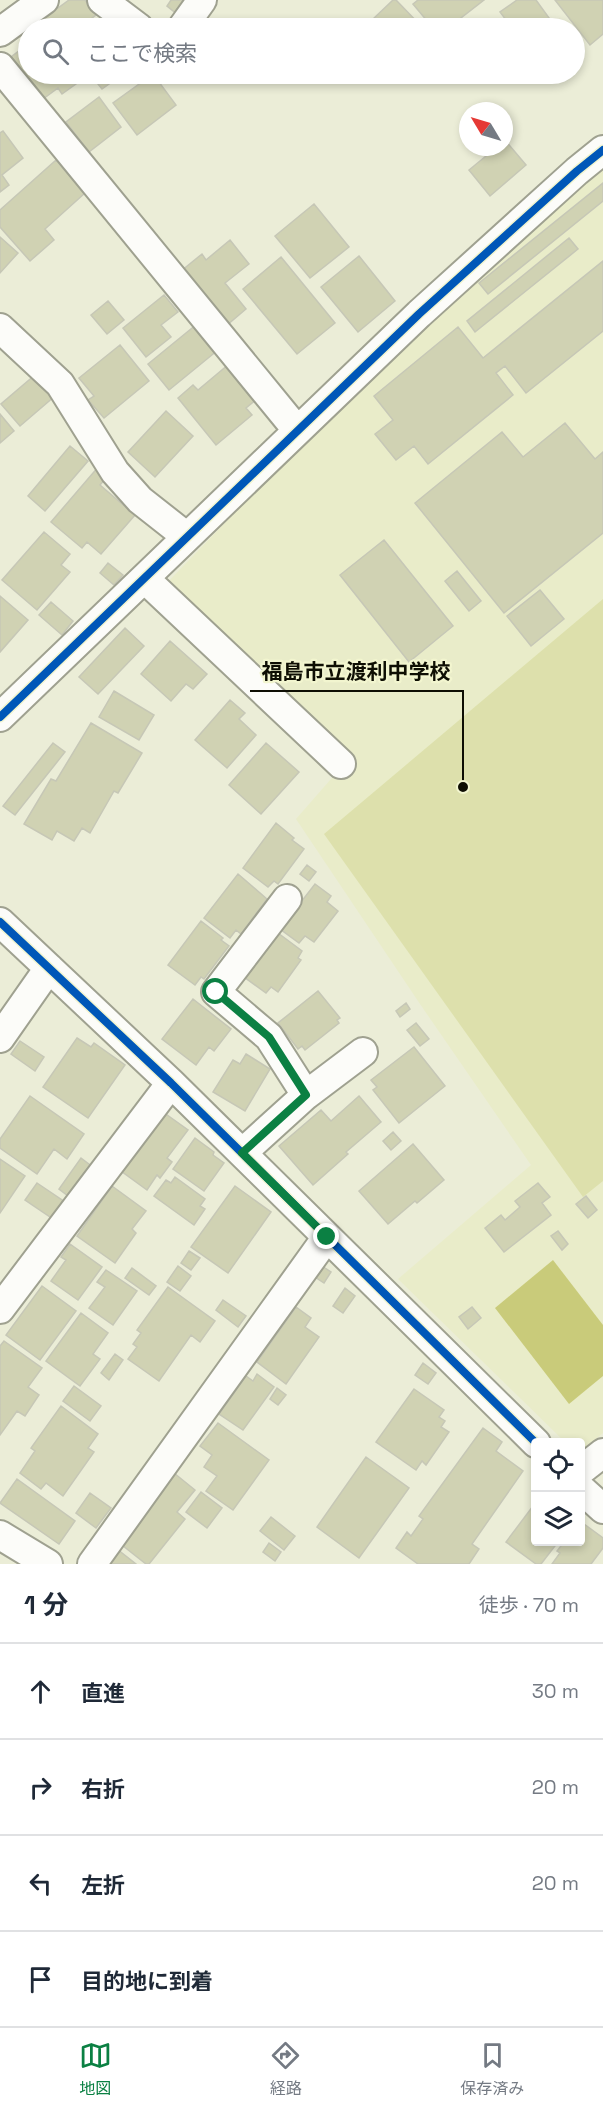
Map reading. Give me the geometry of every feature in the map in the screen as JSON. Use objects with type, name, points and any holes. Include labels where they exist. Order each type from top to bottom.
[{"type":"street","points":[[19,18],[44,0]]},
{"type":"street","points":[[102,0],[126,18]]},
{"type":"street","points":[[189,18],[202,0]]},
{"type":"street","points":[[0,32],[18,19]]},
{"type":"street","points":[[0,67],[297,430]]},
{"type":"street","points":[[0,717],[427,306],[603,150]]},
{"type":"street","points":[[0,328],[60,384],[115,472],[134,493],[187,537]]},
{"type":"street","points":[[145,579],[341,764]]},
{"type":"street","points":[[287,898],[216,992],[269,1037],[306,1095]]},
{"type":"street","points":[[0,922],[171,1083],[531,1438]]},
{"type":"street","points":[[0,1038],[50,968]]},
{"type":"street","points":[[242,1153],[306,1095],[363,1052]]},
{"type":"street","points":[[0,1309],[9,1280],[171,1083]]},
{"type":"street","points":[[92,1564],[327,1237]]},
{"type":"street","points":[[585,1467],[603,1453]]},
{"type":"street","points":[[584,1492],[603,1509]]},
{"type":"street","points":[[0,1535],[48,1564]]},
{"type":"shaded area","points":[[603,166],[603,1433],[585,1448],[585,1438],[561,1438],[398,1279],[531,1165],[296,819],[352,755],[166,584],[324,420],[480,271]]},
{"type":"shaded area","points":[[603,599],[603,1181],[583,1197],[324,834]]},
{"type":"shaded area","points":[[553,1260],[603,1325],[603,1376],[569,1404],[495,1308]]},
{"type":"building","points":[[69,0],[85,0],[96,15],[92,18],[44,18]]},
{"type":"building","points":[[171,0],[191,0],[178,15],[167,6]]},
{"type":"building","points":[[393,0],[396,0],[413,18],[374,18]]},
{"type":"building","points":[[418,0],[484,0],[461,18],[425,18],[413,4]]},
{"type":"building","points":[[517,0],[536,0],[549,18],[504,18],[500,12]]},
{"type":"building","points":[[555,0],[603,0],[603,34],[590,45],[585,39],[585,18],[569,18]]},
{"type":"building","points":[[18,52],[18,66],[11,57]]},
{"type":"building","points":[[32,84],[76,84],[62,94],[58,88],[43,99]]},
{"type":"building","points":[[98,84],[109,84],[102,89]]},
{"type":"building","points":[[139,84],[160,84],[176,105],[137,135],[113,103]]},
{"type":"building","points":[[99,97],[121,127],[89,152],[66,122]]},
{"type":"building","points":[[3,131],[23,158],[2,175],[9,185],[0,192],[0,133]]},
{"type":"building","points":[[513,150],[526,165],[490,196],[469,170],[486,156],[513,156]]},
{"type":"building","points":[[56,160],[85,193],[45,229],[54,240],[30,261],[0,227],[0,210]]},
{"type":"building","points":[[603,183],[603,201],[488,294],[479,283]]},
{"type":"building","points":[[314,204],[349,247],[310,278],[275,236]]},
{"type":"building","points":[[0,237],[18,253],[0,273]]},
{"type":"building","points":[[569,238],[578,249],[475,332],[467,321]]},
{"type":"building","points":[[230,240],[249,264],[225,283],[246,309],[226,326],[181,271],[202,254],[206,260]]},
{"type":"building","points":[[359,256],[395,301],[358,332],[321,287]]},
{"type":"building","points":[[281,257],[335,323],[297,354],[243,289]]},
{"type":"building","points":[[603,261],[603,331],[526,393],[505,366],[496,373],[513,395],[428,464],[414,446],[396,460],[375,434],[393,420],[374,396],[458,327],[483,358]]},
{"type":"building","points":[[164,295],[178,312],[161,325],[171,337],[146,357],[123,328]]},
{"type":"building","points":[[108,301],[124,320],[107,334],[91,315]]},
{"type":"building","points":[[197,324],[218,350],[169,390],[148,364]]},
{"type":"building","points":[[120,345],[149,381],[104,418],[88,400],[94,396],[79,378]]},
{"type":"building","points":[[229,364],[257,399],[246,408],[252,415],[216,445],[178,398],[193,385],[198,390]]},
{"type":"building","points":[[36,374],[55,396],[20,426],[1,404]]},
{"type":"building","points":[[166,411],[193,436],[155,477],[128,452]]},
{"type":"building","points":[[0,414],[14,431],[0,443]]},
{"type":"building","points":[[565,423],[595,459],[603,452],[603,533],[504,613],[415,503],[502,432],[523,457]]},
{"type":"building","points":[[70,446],[88,461],[45,511],[28,496]]},
{"type":"building","points":[[99,466],[109,474],[100,485],[135,515],[101,554],[87,542],[82,548],[51,522]]},
{"type":"building","points":[[44,532],[70,554],[61,565],[70,572],[37,610],[2,580]]},
{"type":"building","points":[[384,540],[453,626],[409,662],[340,575]]},
{"type":"building","points":[[108,563],[123,575],[114,585],[100,573]]},
{"type":"building","points":[[457,571],[481,601],[469,611],[445,581]]},
{"type":"building","points":[[540,590],[564,619],[531,646],[507,616]]},
{"type":"building","points":[[0,596],[28,620],[0,652]]},
{"type":"building","points":[[51,602],[73,621],[62,635],[39,615]]},
{"type":"building","points":[[125,628],[144,646],[98,694],[79,677]]},
{"type":"building","points":[[170,641],[207,674],[193,689],[186,684],[171,701],[141,674]]},
{"type":"building","points":[[114,691],[154,715],[139,740],[99,717]]},
{"type":"building","points":[[230,700],[245,713],[239,719],[256,735],[227,768],[195,740]]},
{"type":"building","points":[[91,723],[142,753],[118,793],[114,791],[90,833],[82,828],[74,841],[57,831],[52,840],[24,824],[51,779],[56,781]]},
{"type":"building","points":[[53,743],[65,752],[15,815],[3,806]]},
{"type":"building","points":[[266,743],[299,772],[261,814],[229,785]]},
{"type":"building","points":[[276,823],[304,849],[278,884],[274,881],[268,887],[243,868]]},
{"type":"building","points":[[307,865],[316,872],[309,881],[300,874]]},
{"type":"building","points":[[238,874],[267,899],[241,934],[236,930],[230,938],[204,918]]},
{"type":"building","points":[[315,884],[331,896],[327,902],[338,911],[314,942],[305,936],[299,943],[280,929]]},
{"type":"building","points":[[201,921],[223,938],[221,940],[229,946],[204,979],[201,977],[195,985],[168,965]]},
{"type":"building","points":[[278,933],[302,951],[298,958],[301,960],[278,992],[271,987],[266,993],[244,977]]},
{"type":"building","points":[[318,991],[340,1018],[337,1020],[339,1023],[305,1050],[302,1046],[298,1049],[278,1023]]},
{"type":"building","points":[[193,999],[231,1029],[214,1051],[209,1047],[196,1065],[162,1039]]},
{"type":"building","points":[[406,1003],[410,1009],[400,1017],[396,1011]]},
{"type":"building","points":[[416,1023],[429,1039],[420,1046],[407,1030]]},
{"type":"building","points":[[77,1038],[91,1047],[94,1043],[125,1065],[88,1118],[43,1087]]},
{"type":"building","points":[[20,1041],[44,1057],[35,1071],[11,1054]]},
{"type":"building","points":[[414,1047],[445,1086],[399,1123],[373,1090],[377,1087],[371,1080]]},
{"type":"building","points":[[246,1054],[270,1069],[245,1111],[213,1092],[233,1060],[240,1064]]},
{"type":"building","points":[[30,1096],[84,1134],[67,1159],[54,1149],[37,1174],[0,1148],[0,1139]]},
{"type":"building","points":[[359,1096],[381,1122],[313,1185],[279,1146],[321,1110],[331,1121]]},
{"type":"building","points":[[163,1112],[188,1130],[167,1158],[172,1162],[160,1178],[157,1175],[147,1190],[121,1171]]},
{"type":"building","points":[[393,1132],[401,1141],[391,1150],[383,1141]]},
{"type":"building","points":[[195,1138],[214,1152],[213,1155],[224,1163],[204,1191],[173,1169]]},
{"type":"building","points":[[413,1144],[444,1180],[388,1224],[359,1191]]},
{"type":"building","points":[[81,1158],[90,1165],[68,1196],[59,1189]]},
{"type":"building","points":[[0,1159],[25,1176],[0,1213]]},
{"type":"building","points":[[175,1177],[205,1199],[200,1206],[205,1209],[194,1225],[154,1196],[166,1180],[171,1183]]},
{"type":"building","points":[[37,1183],[65,1202],[53,1219],[25,1200]]},
{"type":"building","points":[[538,1183],[550,1197],[542,1203],[551,1215],[504,1252],[485,1228],[501,1215],[505,1220],[520,1207],[515,1201]]},
{"type":"building","points":[[112,1186],[146,1211],[132,1229],[136,1233],[115,1263],[77,1236]]},
{"type":"building","points":[[235,1186],[271,1212],[228,1273],[191,1247]]},
{"type":"building","points":[[586,1196],[597,1210],[588,1218],[576,1204]]},
{"type":"building","points":[[558,1231],[568,1244],[562,1250],[551,1236]]},
{"type":"building","points":[[70,1244],[102,1267],[78,1300],[51,1281],[66,1260],[61,1257]]},
{"type":"building","points":[[189,1251],[200,1258],[191,1270],[181,1263]]},
{"type":"building","points":[[178,1266],[191,1276],[180,1291],[167,1282]]},
{"type":"building","points":[[322,1266],[331,1272],[324,1283],[315,1277]]},
{"type":"building","points":[[132,1268],[156,1286],[149,1295],[125,1278]]},
{"type":"building","points":[[106,1270],[137,1291],[113,1325],[89,1308],[105,1287],[97,1282]]},
{"type":"building","points":[[42,1286],[76,1311],[40,1360],[6,1335]]},
{"type":"building","points":[[168,1287],[215,1321],[200,1342],[191,1335],[159,1381],[128,1359],[137,1347],[133,1344],[141,1333],[137,1330]]},
{"type":"building","points":[[345,1288],[355,1296],[343,1313],[333,1306]]},
{"type":"building","points":[[223,1300],[246,1316],[238,1327],[216,1310]]},
{"type":"building","points":[[296,1307],[311,1318],[305,1327],[319,1337],[286,1384],[257,1362]]},
{"type":"building","points":[[472,1307],[481,1318],[468,1329],[459,1317]]},
{"type":"building","points":[[81,1313],[108,1333],[93,1354],[100,1359],[80,1386],[46,1361]]},
{"type":"building","points":[[4,1341],[42,1368],[28,1387],[39,1395],[25,1416],[17,1411],[0,1435],[0,1346]]},
{"type":"building","points":[[115,1354],[123,1360],[109,1380],[101,1373]]},
{"type":"building","points":[[423,1363],[436,1373],[428,1384],[415,1375]]},
{"type":"building","points":[[257,1374],[274,1387],[243,1430],[219,1414],[246,1376],[253,1381]]},
{"type":"building","points":[[74,1386],[101,1406],[90,1421],[63,1401]]},
{"type":"building","points":[[277,1388],[286,1395],[278,1405],[270,1399]]},
{"type":"building","points":[[414,1389],[444,1410],[439,1417],[445,1421],[441,1427],[449,1432],[426,1465],[422,1461],[416,1470],[376,1442]]},
{"type":"building","points":[[61,1406],[98,1434],[88,1448],[94,1452],[63,1496],[46,1483],[41,1489],[20,1473],[35,1451],[31,1448]]},
{"type":"building","points":[[218,1423],[269,1460],[233,1510],[206,1491],[217,1476],[204,1467],[212,1455],[200,1446]]},
{"type":"building","points":[[483,1428],[502,1442],[496,1451],[523,1471],[472,1544],[479,1549],[469,1564],[418,1564],[396,1548],[407,1532],[411,1536],[423,1519],[419,1516]]},
{"type":"building","points":[[366,1457],[409,1488],[359,1558],[317,1527]]},
{"type":"building","points":[[174,1473],[195,1490],[177,1512],[185,1519],[149,1564],[146,1564],[118,1542]]},
{"type":"building","points":[[17,1479],[75,1521],[59,1544],[0,1503]]},
{"type":"building","points":[[201,1492],[222,1508],[207,1528],[186,1512]]},
{"type":"building","points":[[90,1493],[111,1508],[96,1528],[76,1513]]},
{"type":"building","points":[[531,1509],[531,1546],[555,1546],[541,1564],[536,1564],[506,1542]]},
{"type":"building","points":[[271,1517],[295,1536],[284,1550],[260,1531]]},
{"type":"building","points":[[585,1525],[603,1538],[603,1548],[591,1564],[552,1564],[560,1553],[557,1551],[561,1546],[585,1546]]},
{"type":"building","points":[[269,1543],[281,1552],[275,1561],[263,1552]]},
{"type":"building","points":[[117,1549],[136,1564],[105,1564]]},
{"type":"cycle path","points":[[0,717],[419,314],[603,150]]},
{"type":"cycle path","points":[[0,922],[171,1083],[531,1438]]},
{"type":"place","name":"福島市立渡利中学校","points":[[463,787]]},
{"type":"route","points":[[216,992],[269,1037],[306,1095],[242,1153],[327,1237]]}]
